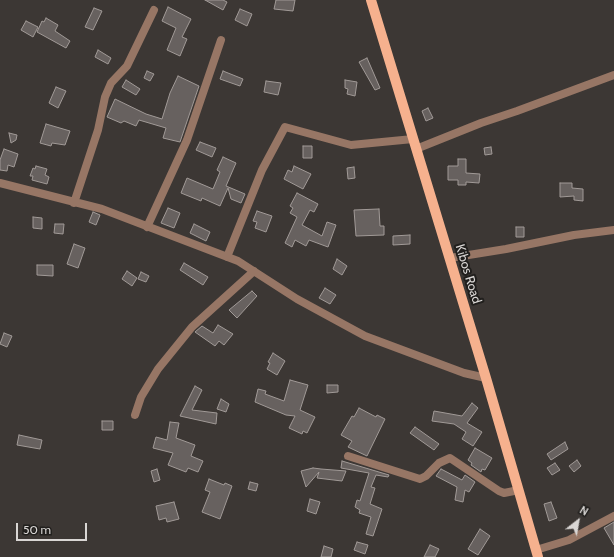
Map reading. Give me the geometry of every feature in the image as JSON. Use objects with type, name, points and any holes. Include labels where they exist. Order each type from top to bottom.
[{"type":"main road","name":"Kibos Road","points":[[371,0],[486,378],[537,554]]},
{"type":"street","points":[[74,203],[98,130],[105,97],[111,83],[127,66],[154,10]]},
{"type":"street","points":[[147,227],[187,140],[221,40]]},
{"type":"street","points":[[226,257],[262,170],[285,128],[352,145],[415,144],[517,111],[614,75]]},
{"type":"street","points":[[0,183],[49,194],[74,203],[102,209],[226,257],[254,271],[296,299],[365,336],[464,373],[486,378]]},
{"type":"street","points":[[450,258],[506,249],[574,235],[614,230]]},
{"type":"street","points":[[135,416],[141,397],[158,369],[192,328],[254,271]]},
{"type":"street","points":[[348,456],[420,479],[426,476],[439,463],[450,458],[504,493],[519,490]]},
{"type":"street","points":[[537,554],[569,540],[614,516]]},
{"type":"building","points":[[205,0],[223,0],[227,2],[223,10]]},
{"type":"building","points":[[276,0],[295,0],[293,11],[274,9]]},
{"type":"building","points":[[168,7],[191,19],[182,37],[187,39],[180,56],[167,50],[176,28],[162,21]]},
{"type":"building","points":[[94,8],[102,11],[93,30],[85,27]]},
{"type":"building","points":[[240,9],[252,14],[247,26],[235,20]]},
{"type":"building","points":[[46,18],[58,25],[55,31],[70,41],[66,48],[37,32],[42,21],[44,22]]},
{"type":"building","points":[[26,21],[38,27],[33,37],[21,30]]},
{"type":"building","points":[[98,50],[111,58],[108,64],[95,57]]},
{"type":"building","points":[[367,58],[380,88],[375,90],[359,62]]},
{"type":"building","points":[[147,71],[154,74],[150,81],[144,78]]},
{"type":"building","points":[[223,71],[243,79],[240,86],[220,79]]},
{"type":"building","points":[[178,76],[199,86],[180,142],[163,138],[166,128],[139,120],[136,126],[124,121],[121,123],[107,117],[115,99],[146,114],[162,119],[170,93]]},
{"type":"building","points":[[126,80],[140,89],[136,95],[122,87]]},
{"type":"building","points":[[345,80],[357,82],[355,96],[347,94],[348,89],[345,88]]},
{"type":"building","points":[[266,81],[281,83],[278,95],[264,92]]},
{"type":"building","points":[[56,87],[66,91],[58,108],[49,103]]},
{"type":"building","points":[[428,108],[433,118],[426,121],[422,111]]},
{"type":"building","points":[[46,124],[70,131],[65,145],[52,143],[51,146],[40,143]]},
{"type":"building","points":[[9,133],[17,135],[16,140],[11,143]]},
{"type":"building","points":[[200,142],[216,148],[212,157],[196,150]]},
{"type":"building","points":[[303,146],[312,146],[312,158],[303,158]]},
{"type":"building","points":[[491,147],[492,154],[485,155],[484,148]]},
{"type":"building","points":[[4,149],[18,154],[14,167],[8,165],[7,171],[0,170],[0,160]]},
{"type":"building","points":[[223,157],[236,163],[226,186],[245,194],[241,203],[231,199],[228,188],[220,206],[202,198],[201,201],[181,193],[187,178],[213,189],[220,172],[217,170]]},
{"type":"building","points":[[458,159],[466,159],[466,173],[480,174],[479,183],[466,182],[466,185],[458,185],[458,180],[448,180],[448,166],[458,166]]},
{"type":"building","points":[[36,166],[47,169],[45,175],[49,177],[47,184],[32,180],[33,176],[30,176],[33,168],[35,169]]},
{"type":"building","points":[[294,166],[311,174],[303,189],[284,179],[288,170],[292,172]]},
{"type":"building","points":[[354,167],[355,178],[348,179],[347,168]]},
{"type":"building","points":[[560,183],[572,183],[572,188],[583,189],[583,201],[574,200],[574,196],[560,197]]},
{"type":"building","points":[[297,193],[318,204],[314,212],[310,210],[302,225],[322,236],[327,222],[336,225],[328,247],[309,240],[306,246],[295,240],[292,247],[285,243],[297,217],[290,213],[293,208],[290,206]]},
{"type":"building","points":[[168,208],[180,213],[174,228],[161,223]]},
{"type":"building","points":[[379,209],[380,226],[384,226],[384,235],[356,236],[354,210]]},
{"type":"building","points":[[257,211],[272,216],[266,232],[255,228],[257,222],[253,221]]},
{"type":"building","points":[[93,212],[100,215],[96,225],[89,222]]},
{"type":"building","points":[[33,217],[42,218],[42,229],[33,228]]},
{"type":"building","points":[[55,224],[64,224],[63,234],[54,233]]},
{"type":"building","points":[[194,224],[210,232],[206,241],[190,233]]},
{"type":"building","points":[[516,227],[524,227],[524,237],[516,237]]},
{"type":"building","points":[[410,235],[410,244],[393,245],[393,236]]},
{"type":"building","points":[[74,244],[85,248],[78,268],[67,264]]},
{"type":"building","points":[[337,259],[347,266],[342,275],[333,269]]},
{"type":"building","points":[[184,263],[208,277],[203,285],[180,270]]},
{"type":"building","points":[[37,265],[53,265],[53,276],[37,275]]},
{"type":"building","points":[[127,271],[137,278],[132,286],[122,279]]},
{"type":"building","points":[[141,272],[149,276],[146,282],[138,279]]},
{"type":"building","points":[[325,288],[336,295],[330,304],[319,298]]},
{"type":"building","points":[[252,291],[257,296],[237,318],[229,310]]},
{"type":"building","points":[[218,325],[233,334],[224,345],[219,341],[215,346],[195,332],[202,326],[213,333]]},
{"type":"building","points":[[4,333],[12,336],[7,347],[0,344]]},
{"type":"building","points":[[273,353],[285,361],[277,375],[267,369],[270,363],[268,362]]},
{"type":"building","points":[[290,380],[308,385],[300,410],[315,417],[307,433],[303,431],[302,434],[289,428],[295,416],[286,415],[255,402],[258,389],[266,391],[265,394],[284,401]]},
{"type":"building","points":[[327,385],[338,385],[338,392],[327,393]]},
{"type":"building","points":[[195,386],[202,390],[192,410],[217,413],[216,424],[180,416]]},
{"type":"building","points":[[221,399],[229,404],[226,412],[217,409]]},
{"type":"building","points":[[472,403],[478,408],[467,423],[482,432],[473,446],[462,439],[466,432],[454,424],[432,421],[434,411],[462,416]]},
{"type":"building","points":[[359,408],[376,417],[377,415],[385,419],[367,456],[348,447],[352,441],[341,435],[352,416],[354,417]]},
{"type":"building","points":[[102,421],[113,421],[113,430],[102,430]]},
{"type":"building","points":[[170,422],[179,423],[176,438],[195,445],[191,456],[203,461],[198,472],[188,468],[186,472],[168,465],[173,453],[153,448],[156,437],[167,440]]},
{"type":"building","points":[[415,427],[439,444],[434,450],[410,433]]},
{"type":"building","points":[[19,435],[42,440],[40,449],[17,445]]},
{"type":"building","points":[[565,442],[568,449],[551,460],[547,454]]},
{"type":"building","points":[[475,448],[492,458],[485,470],[482,469],[481,472],[471,465],[472,463],[468,460]]},
{"type":"building","points":[[577,460],[581,466],[574,472],[569,466]]},
{"type":"building","points":[[342,461],[389,475],[388,477],[376,475],[371,487],[375,488],[370,504],[382,509],[373,536],[366,534],[371,517],[359,513],[360,510],[355,507],[357,500],[360,501],[369,473],[341,468]]},
{"type":"building","points":[[555,463],[560,470],[552,475],[547,468]]},
{"type":"building","points":[[313,468],[346,471],[342,481],[317,478],[319,472],[306,487],[301,471]]},
{"type":"building","points":[[157,469],[160,480],[154,482],[151,471]]},
{"type":"building","points":[[441,469],[462,480],[465,475],[475,482],[469,492],[465,490],[463,502],[455,500],[457,487],[436,476]]},
{"type":"building","points":[[209,479],[224,485],[225,483],[232,486],[220,519],[202,512],[210,492],[205,490]]},
{"type":"building","points":[[250,482],[258,484],[256,491],[248,489]]},
{"type":"building","points":[[310,499],[320,502],[316,514],[307,511]]},
{"type":"building","points":[[174,502],[179,519],[167,522],[166,518],[159,520],[156,506]]},
{"type":"building","points":[[551,502],[557,518],[549,521],[544,504]]},
{"type":"building","points":[[614,522],[614,545],[604,528]]},
{"type":"building","points":[[480,529],[490,536],[478,555],[468,549]]},
{"type":"building","points":[[357,542],[368,545],[365,554],[354,550]]},
{"type":"building","points":[[430,545],[439,549],[435,557],[424,557]]},
{"type":"building","points":[[324,546],[333,549],[331,557],[321,557]]}]
